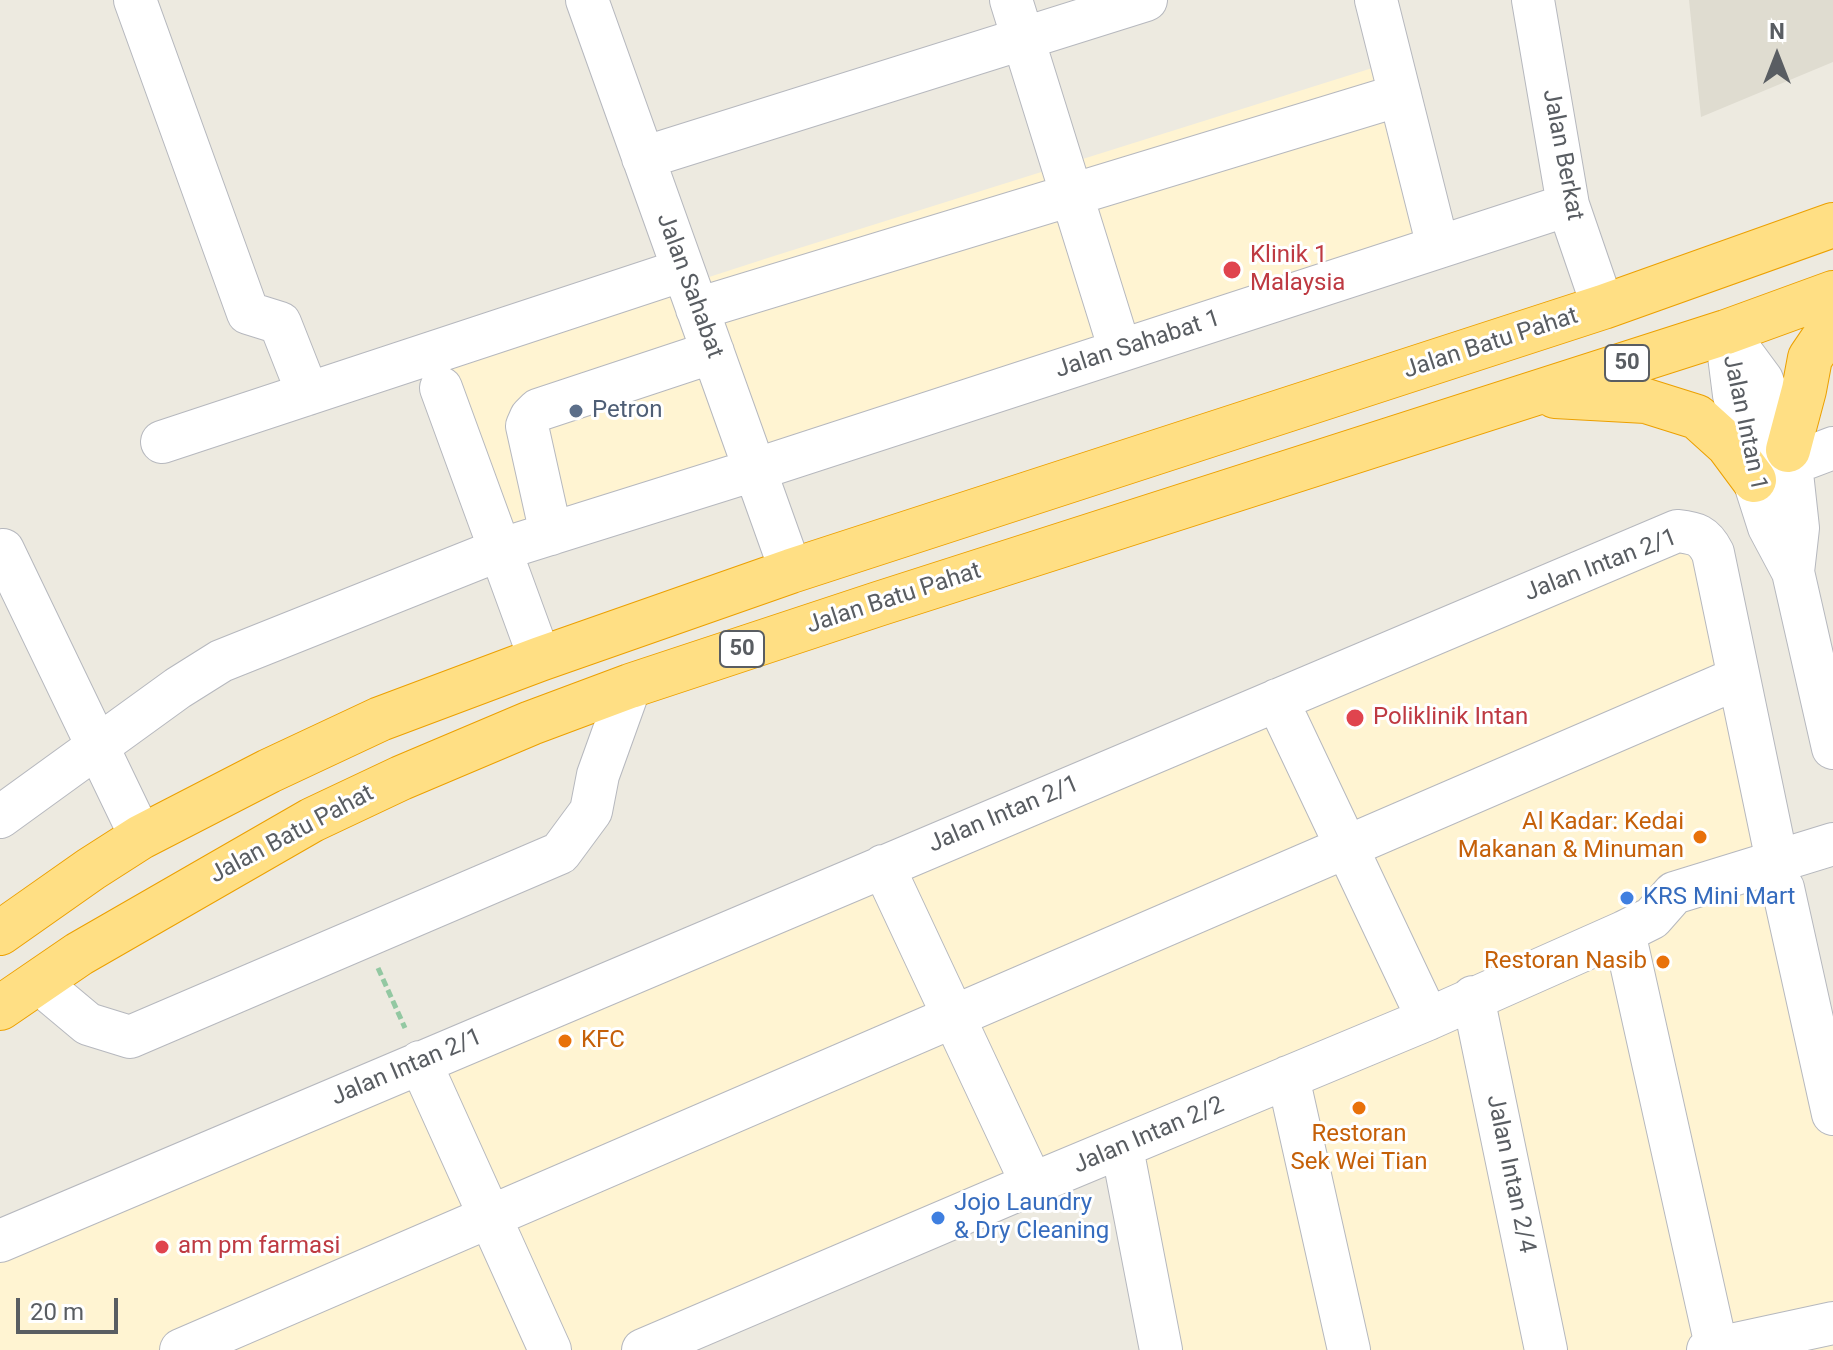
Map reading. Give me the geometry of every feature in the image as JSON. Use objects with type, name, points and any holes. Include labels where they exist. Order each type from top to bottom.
[{"type":"highway","name":"Jalan Batu Pahat","points":[[0,933],[141,837],[269,771],[380,719],[791,571],[1596,310],[1816,232]]},
{"type":"highway","points":[[1596,310],[1638,314],[1726,332],[1738,302],[1754,276],[1816,232]]},
{"type":"highway","name":"Jalan Batu Pahat","points":[[0,1008],[79,954],[312,820],[531,723],[630,686],[878,604],[1726,332],[1833,293]]},
{"type":"highway","points":[[1529,394],[1646,401],[1697,417],[1728,445],[1778,465],[1804,390],[1810,358],[1833,324]]},
{"type":"street","points":[[135,0],[248,313],[280,323],[308,394]]},
{"type":"street","name":"Jalan Sahabat","points":[[587,0],[791,571]]},
{"type":"street","points":[[643,158],[1017,19],[1146,0]]},
{"type":"street","points":[[1376,0],[1438,247]]},
{"type":"street","name":"Jalan Berkat","points":[[1533,0],[1568,205],[1596,310]]},
{"type":"street","points":[[1017,19],[1120,350]]},
{"type":"street","points":[[697,309],[1400,95]]},
{"type":"street","name":"Jalan Sahabat 1","points":[[0,817],[221,661],[499,550],[1568,205]]},
{"type":"street","points":[[162,442],[683,270]]},
{"type":"street","name":"Jalan Intan 1","points":[[1726,332],[1734,395],[1778,465],[1769,527],[1793,572],[1833,748]]},
{"type":"street","points":[[551,534],[527,426],[531,417],[538,410],[713,352]]},
{"type":"street","points":[[441,388],[540,659]]},
{"type":"street","points":[[1778,465],[1833,448]]},
{"type":"street","name":"Jalan Intan 2/1","points":[[0,1241],[1677,531],[1694,533],[1707,542],[1713,553],[1780,874]]},
{"type":"street","points":[[3,550],[141,837]]},
{"type":"street","points":[[181,1350],[1738,678]]},
{"type":"street","points":[[39,983],[88,1024],[130,1037],[560,853],[591,811],[598,775],[630,686]]},
{"type":"street","points":[[1277,700],[1428,1019]]},
{"type":"street","name":"Jalan Intan 2/2","points":[[643,1350],[1428,1019],[1638,925],[1687,918],[1780,874],[1833,844]]},
{"type":"street","points":[[883,866],[1032,1184]]},
{"type":"street","points":[[1780,874],[1833,1114]]},
{"type":"street","name":"Jalan Intan 2/2","points":[[1780,874],[1833,875]]},
{"type":"street","points":[[1638,925],[1714,1349],[1833,1323]]},
{"type":"street","name":"Jalan Intan 2/4","points":[[1473,997],[1546,1350]]},
{"type":"street","points":[[420,1062],[550,1350]]},
{"type":"street","points":[[1288,1077],[1349,1350]]},
{"type":"street","points":[[1122,1148],[1161,1350]]},
{"type":"path","points":[[364,937],[420,1062]]},
{"type":"shaded area","points":[[1689,0],[1833,0],[1833,62],[1701,117]]},
{"type":"shaded area","points":[[1401,59],[1444,234],[486,541],[428,368]]},
{"type":"shaded area","points":[[1719,534],[1833,1051],[1833,1350],[1148,1350],[1114,1168],[678,1350],[0,1350],[0,1228]]},
{"type":"place","name":"Klinik 1 Malaysia","points":[[1232,270]]},
{"type":"place","name":"Petron","points":[[576,411]]},
{"type":"place","name":"Poliklinik Intan","points":[[1355,718]]},
{"type":"place","name":"Al Kadar: Kedai Makanan & Minuman","points":[[1700,837]]},
{"type":"place","name":"KRS Mini Mart","points":[[1627,898]]},
{"type":"place","name":"Restoran Nasib","points":[[1663,962]]},
{"type":"place","name":"KFC","points":[[565,1041]]},
{"type":"place","name":"Restoran Sek Wei Tian","points":[[1359,1108]]},
{"type":"place","name":"Jojo Laundry & Dry Cleaning","points":[[938,1218]]},
{"type":"place","name":"am pm farmasi","points":[[162,1247]]}]
